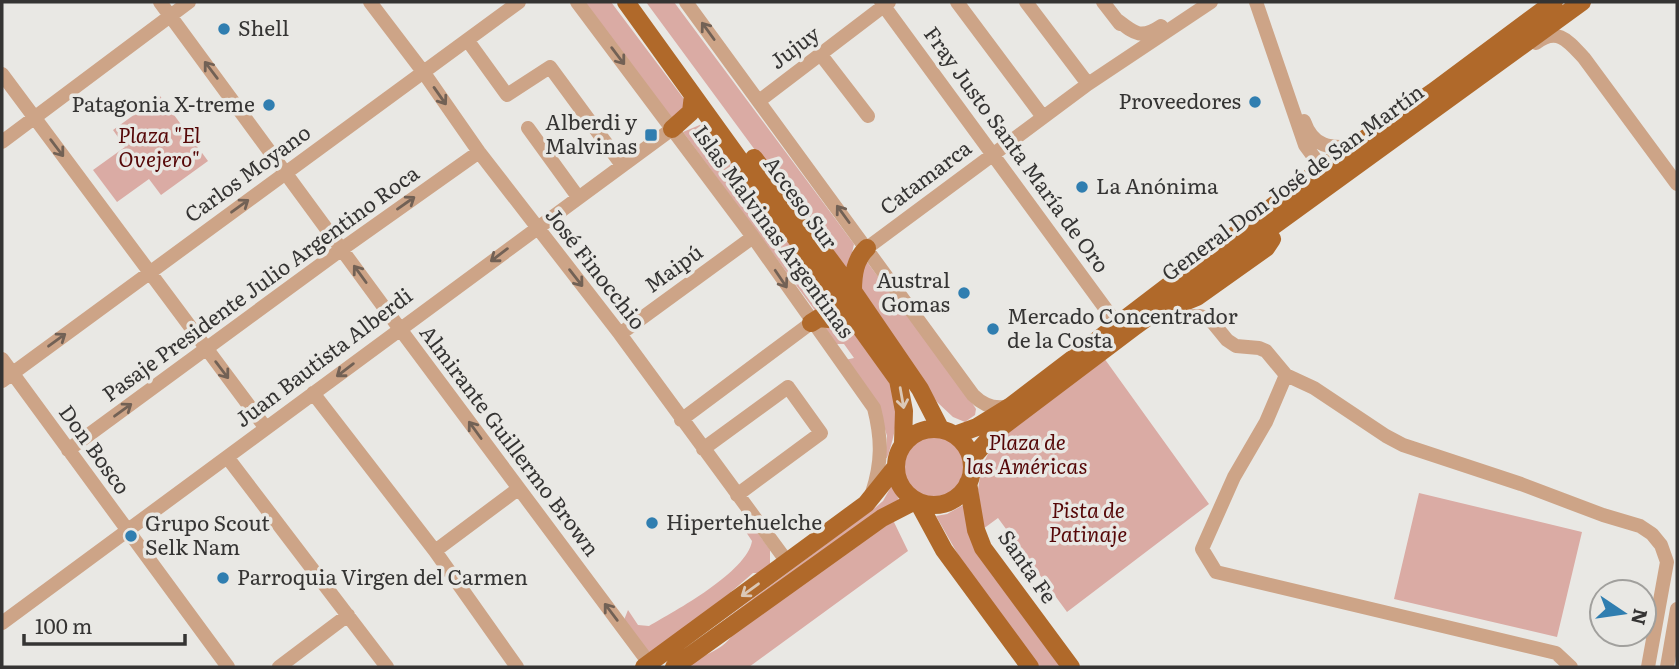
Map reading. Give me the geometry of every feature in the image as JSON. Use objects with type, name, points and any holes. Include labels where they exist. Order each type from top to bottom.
[{"type":"main road","name":"Acceso Sur","points":[[626,2],[898,380],[904,411],[903,443]]},
{"type":"main road","name":"Acceso Sur","points":[[640,2],[853,292],[947,432]]},
{"type":"main road","name":"General Don José de San Martín","points":[[1333,172],[1356,145],[1536,15],[1581,2]]},
{"type":"main road","name":"General Don José de San Martín","points":[[971,459],[995,432],[1147,317],[1262,225],[1333,172],[1472,80],[1555,11]]},
{"type":"main road","points":[[673,129],[691,112],[693,95]]},
{"type":"main road","points":[[1147,317],[1197,297],[1266,248],[1272,239],[1262,225]]},
{"type":"main road","name":"General Don José de San Martín","points":[[947,432],[977,427],[1011,406],[1116,323],[1262,225]]},
{"type":"main road","points":[[853,292],[856,267],[860,255],[867,248]]},
{"type":"main road","points":[[811,323],[819,318],[858,322]]},
{"type":"main road","points":[[674,667],[882,518],[916,501],[941,505],[961,493],[971,475],[968,450],[947,432],[919,431],[903,443],[896,459],[895,468],[902,488],[916,501],[944,550],[1030,667]]},
{"type":"main road","points":[[648,666],[866,504],[895,468]]},
{"type":"main road","name":"Santa Fe","points":[[968,484],[976,530],[983,548],[1071,667]]},
{"type":"street","name":"Almirante Guillermo Brown","points":[[160,2],[648,666]]},
{"type":"street","points":[[2,142],[189,2]]},
{"type":"street","name":"José Finocchio","points":[[370,2],[479,152],[620,334],[788,563]]},
{"type":"street","name":"Carlos Moyano","points":[[7,377],[519,2]]},
{"type":"street","name":"Islas Malvinas Argentinas","points":[[577,2],[753,237],[811,323],[874,408],[880,431],[881,457],[872,494],[866,504]]},
{"type":"street","points":[[686,2],[974,395],[995,407],[1011,406]]},
{"type":"street","points":[[957,2],[1043,117]]},
{"type":"street","points":[[1026,2],[1088,84]]},
{"type":"street","points":[[1103,2],[1140,51]]},
{"type":"street","points":[[1116,19],[1132,32],[1145,34],[1153,32],[1197,2]]},
{"type":"street","name":"Catamarca","points":[[867,248],[1088,84],[1211,2]]},
{"type":"street","points":[[1256,2],[1305,145],[1314,159],[1333,172]]},
{"type":"street","points":[[1263,2],[1311,135],[1326,146],[1356,145]]},
{"type":"street","name":"Jujuy","points":[[759,101],[885,3]]},
{"type":"street","name":"Fray Justo Santa María de Oro","points":[[885,3],[992,155],[1116,323]]},
{"type":"street","points":[[1555,11],[1677,184]]},
{"type":"street","points":[[1472,80],[1506,65],[1545,36],[1552,35],[1570,43],[1618,103]]},
{"type":"street","points":[[468,41],[507,94],[550,67],[622,165]]},
{"type":"street","points":[[821,55],[868,116]]},
{"type":"street","points":[[2,74],[265,427]]},
{"type":"street","points":[[528,128],[578,197]]},
{"type":"street","name":"Juan Bautista Alberdi","points":[[2,623],[536,227],[673,129]]},
{"type":"street","name":"Pasaje Presidente Julio Argentino Roca","points":[[68,450],[479,152]]},
{"type":"street","name":"Maipú","points":[[620,334],[753,237]]},
{"type":"street","points":[[1174,307],[1174,317],[1209,318],[1227,340],[1236,346],[1266,351],[1286,375],[1314,388],[1385,436],[1403,445],[1521,484],[1604,516],[1640,526],[1652,534],[1661,545],[1667,562],[1648,667]]},
{"type":"street","points":[[681,420],[811,323]]},
{"type":"street","name":"Don Bosco","points":[[2,359],[7,377],[68,450],[228,667]]},
{"type":"street","points":[[1286,375],[1266,422],[1234,477],[1202,549],[1216,572],[1556,653],[1571,667]]},
{"type":"street","points":[[703,449],[788,387],[821,433],[737,495]]},
{"type":"street","points":[[313,393],[435,551],[517,667]]},
{"type":"street","points":[[227,457],[387,667]]},
{"type":"street","points":[[435,551],[518,489]]},
{"type":"street","points":[[1667,667],[1677,609]]},
{"type":"street","points":[[279,667],[348,615]]},
{"type":"green space","points":[[583,2],[611,2],[687,103],[686,108],[672,119]]},
{"type":"green space","points":[[646,2],[674,2],[854,244],[847,275]]},
{"type":"green space","name":"Plaza \"El Ovejero\"","points":[[160,96],[208,161],[161,195],[149,179],[117,202],[93,170],[125,147],[113,130]]},
{"type":"green space","points":[[702,124],[844,311],[816,312],[683,132]]},
{"type":"green space","points":[[864,258],[976,409],[975,415],[965,422],[953,417],[937,402],[857,288]]},
{"type":"green space","points":[[821,323],[854,327],[886,373],[892,388],[896,419],[887,458],[887,436],[879,409],[845,360],[854,358],[844,344],[835,344]]},
{"type":"green space","name":"Pista de Patinaje","points":[[1104,358],[1209,504],[1067,612],[998,518],[983,529],[978,489],[982,466],[993,444]]},
{"type":"green space","points":[[934,436],[946,438],[956,445],[963,455],[963,479],[956,489],[946,496],[934,498],[922,496],[912,489],[905,479],[903,467],[905,455],[912,445],[922,438]]},
{"type":"green space","points":[[892,485],[900,502],[669,661],[876,507],[883,501]]},
{"type":"green space","points":[[1419,493],[1582,532],[1557,637],[1394,599]]},
{"type":"green space","points":[[965,504],[1063,667],[1039,667],[964,565],[936,516],[947,514]]},
{"type":"green space","points":[[892,518],[908,551],[749,667],[685,667],[720,648],[735,630]]},
{"type":"green space","points":[[749,521],[770,550],[770,566],[763,573],[753,573],[731,592],[732,597],[652,652],[648,652],[624,620],[628,610],[638,625],[649,626],[708,590],[724,578],[747,553],[752,541],[740,523]]},
{"type":"place","name":"Shell","points":[[224,29]]},
{"type":"place","name":"Proveedores","points":[[1255,102]]},
{"type":"place","name":"Patagonia X-treme","points":[[269,105]]},
{"type":"place","name":"Alberdi y Malvinas","points":[[651,135]]},
{"type":"place","name":"La Anónima","points":[[1082,187]]},
{"type":"place","name":"Austral Gomas","points":[[964,293]]},
{"type":"place","name":"Mercado Concentrador de la Costa","points":[[993,329]]},
{"type":"place","name":"Hipertehuelche","points":[[652,523]]},
{"type":"place","name":"Grupo Scout Selk Nam","points":[[131,536]]},
{"type":"place","name":"Parroquia Virgen del Carmen","points":[[223,578]]},
{"type":"park label","name":"Plaza de las Américas","points":[[1027,455]]}]
